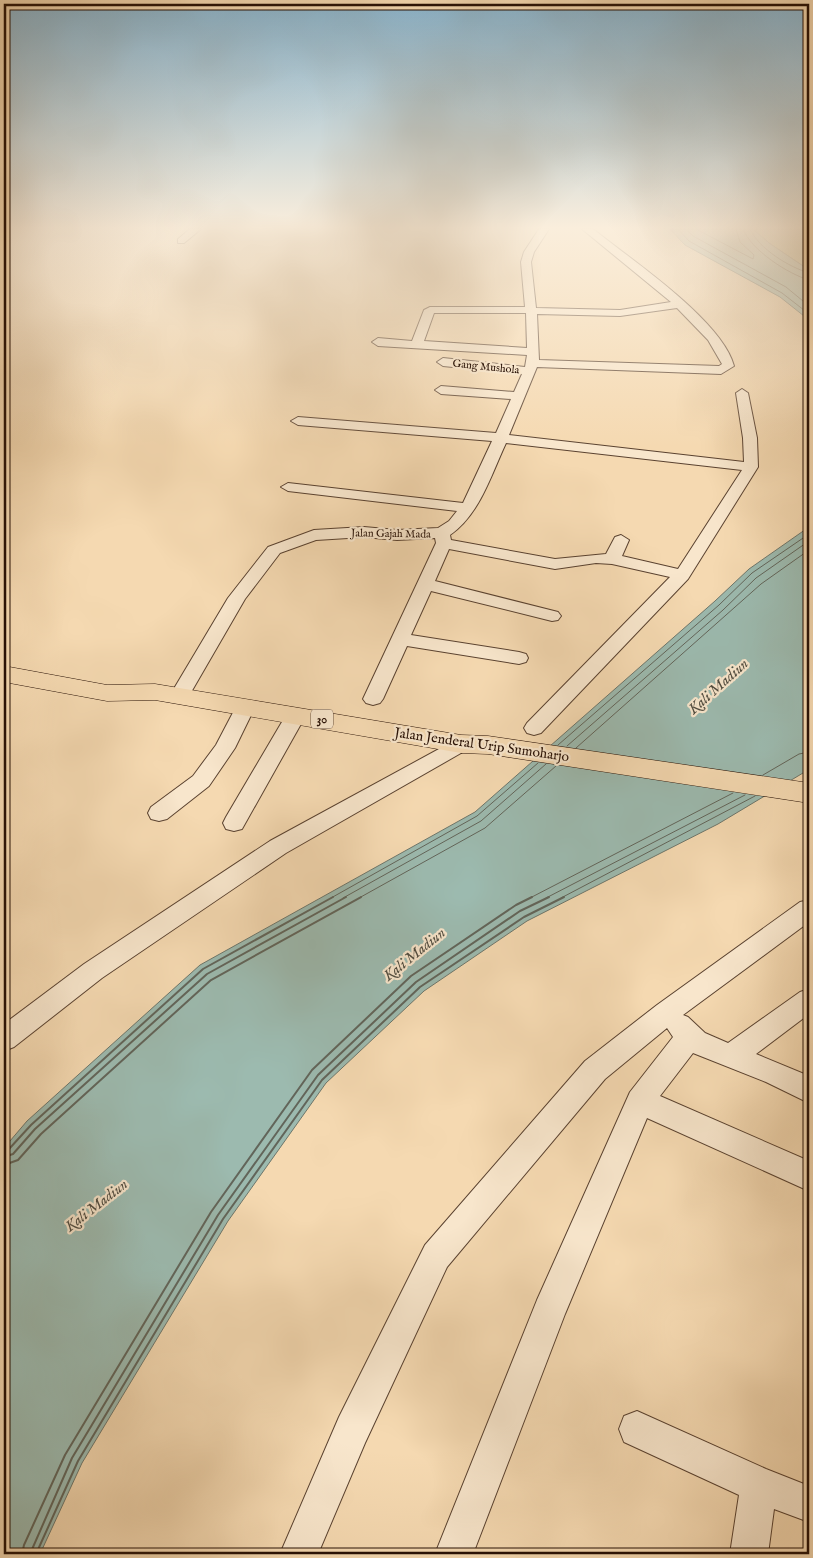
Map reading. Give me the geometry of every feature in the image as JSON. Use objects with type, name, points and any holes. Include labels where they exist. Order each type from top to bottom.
[{"type":"highway","name":"Jalan Jenderal Urip Sumoharjo","points":[[4,659],[120,675],[167,694]]},
{"type":"highway","name":"Jalan Jenderal Urip Sumoharjo","points":[[4,674],[107,693],[167,694],[461,744],[488,745],[809,793]]},
{"type":"street","name":"Jalan Gajah Mada","points":[[167,694],[274,550],[314,535],[364,532],[443,538],[468,508],[501,438],[532,362],[530,302]]},
{"type":"street","points":[[378,342],[417,344],[532,362],[628,368],[726,368],[728,364],[713,338],[677,302]]},
{"type":"street","points":[[417,344],[430,310],[620,313],[680,304]]},
{"type":"street","name":"Gang Mushola","points":[[443,362],[532,362]]},
{"type":"street","points":[[441,390],[519,396]]},
{"type":"street","points":[[534,728],[682,575],[752,467],[742,394]]},
{"type":"street","points":[[298,421],[501,438],[752,467]]},
{"type":"street","points":[[288,487],[468,508]]},
{"type":"street","points":[[373,699],[443,538],[555,564],[596,558],[612,559],[682,575]]},
{"type":"street","points":[[612,559],[620,540]]},
{"type":"street","points":[[424,584],[552,616]]},
{"type":"street","points":[[400,639],[519,658]]},
{"type":"street","points":[[159,813],[201,781],[225,748],[245,707]]},
{"type":"street","points":[[234,823],[296,715]]},
{"type":"street","points":[[4,1039],[93,971],[278,847],[461,744]]},
{"type":"street","points":[[300,1554],[352,1430],[436,1256],[595,1070],[666,1013],[809,908]]},
{"type":"street","points":[[730,1057],[809,1000]]},
{"type":"street","points":[[666,1013],[695,1041],[730,1057],[776,1073],[809,1090]]},
{"type":"street","points":[[454,1554],[549,1312],[640,1101],[690,1035]]},
{"type":"street","points":[[640,1101],[809,1176]]},
{"type":"street","points":[[637,1429],[759,1485],[809,1504]]},
{"type":"street","points":[[749,1554],[759,1485]]},
{"type":"water","points":[[786,302],[809,302],[809,320]]},
{"type":"water","name":"Kali Madiun","points":[[809,527],[808,770],[718,824],[527,921],[424,991],[326,1083],[228,1221],[82,1463],[40,1554],[4,1554],[4,1148],[27,1121],[200,965],[475,812],[749,569]]}]
